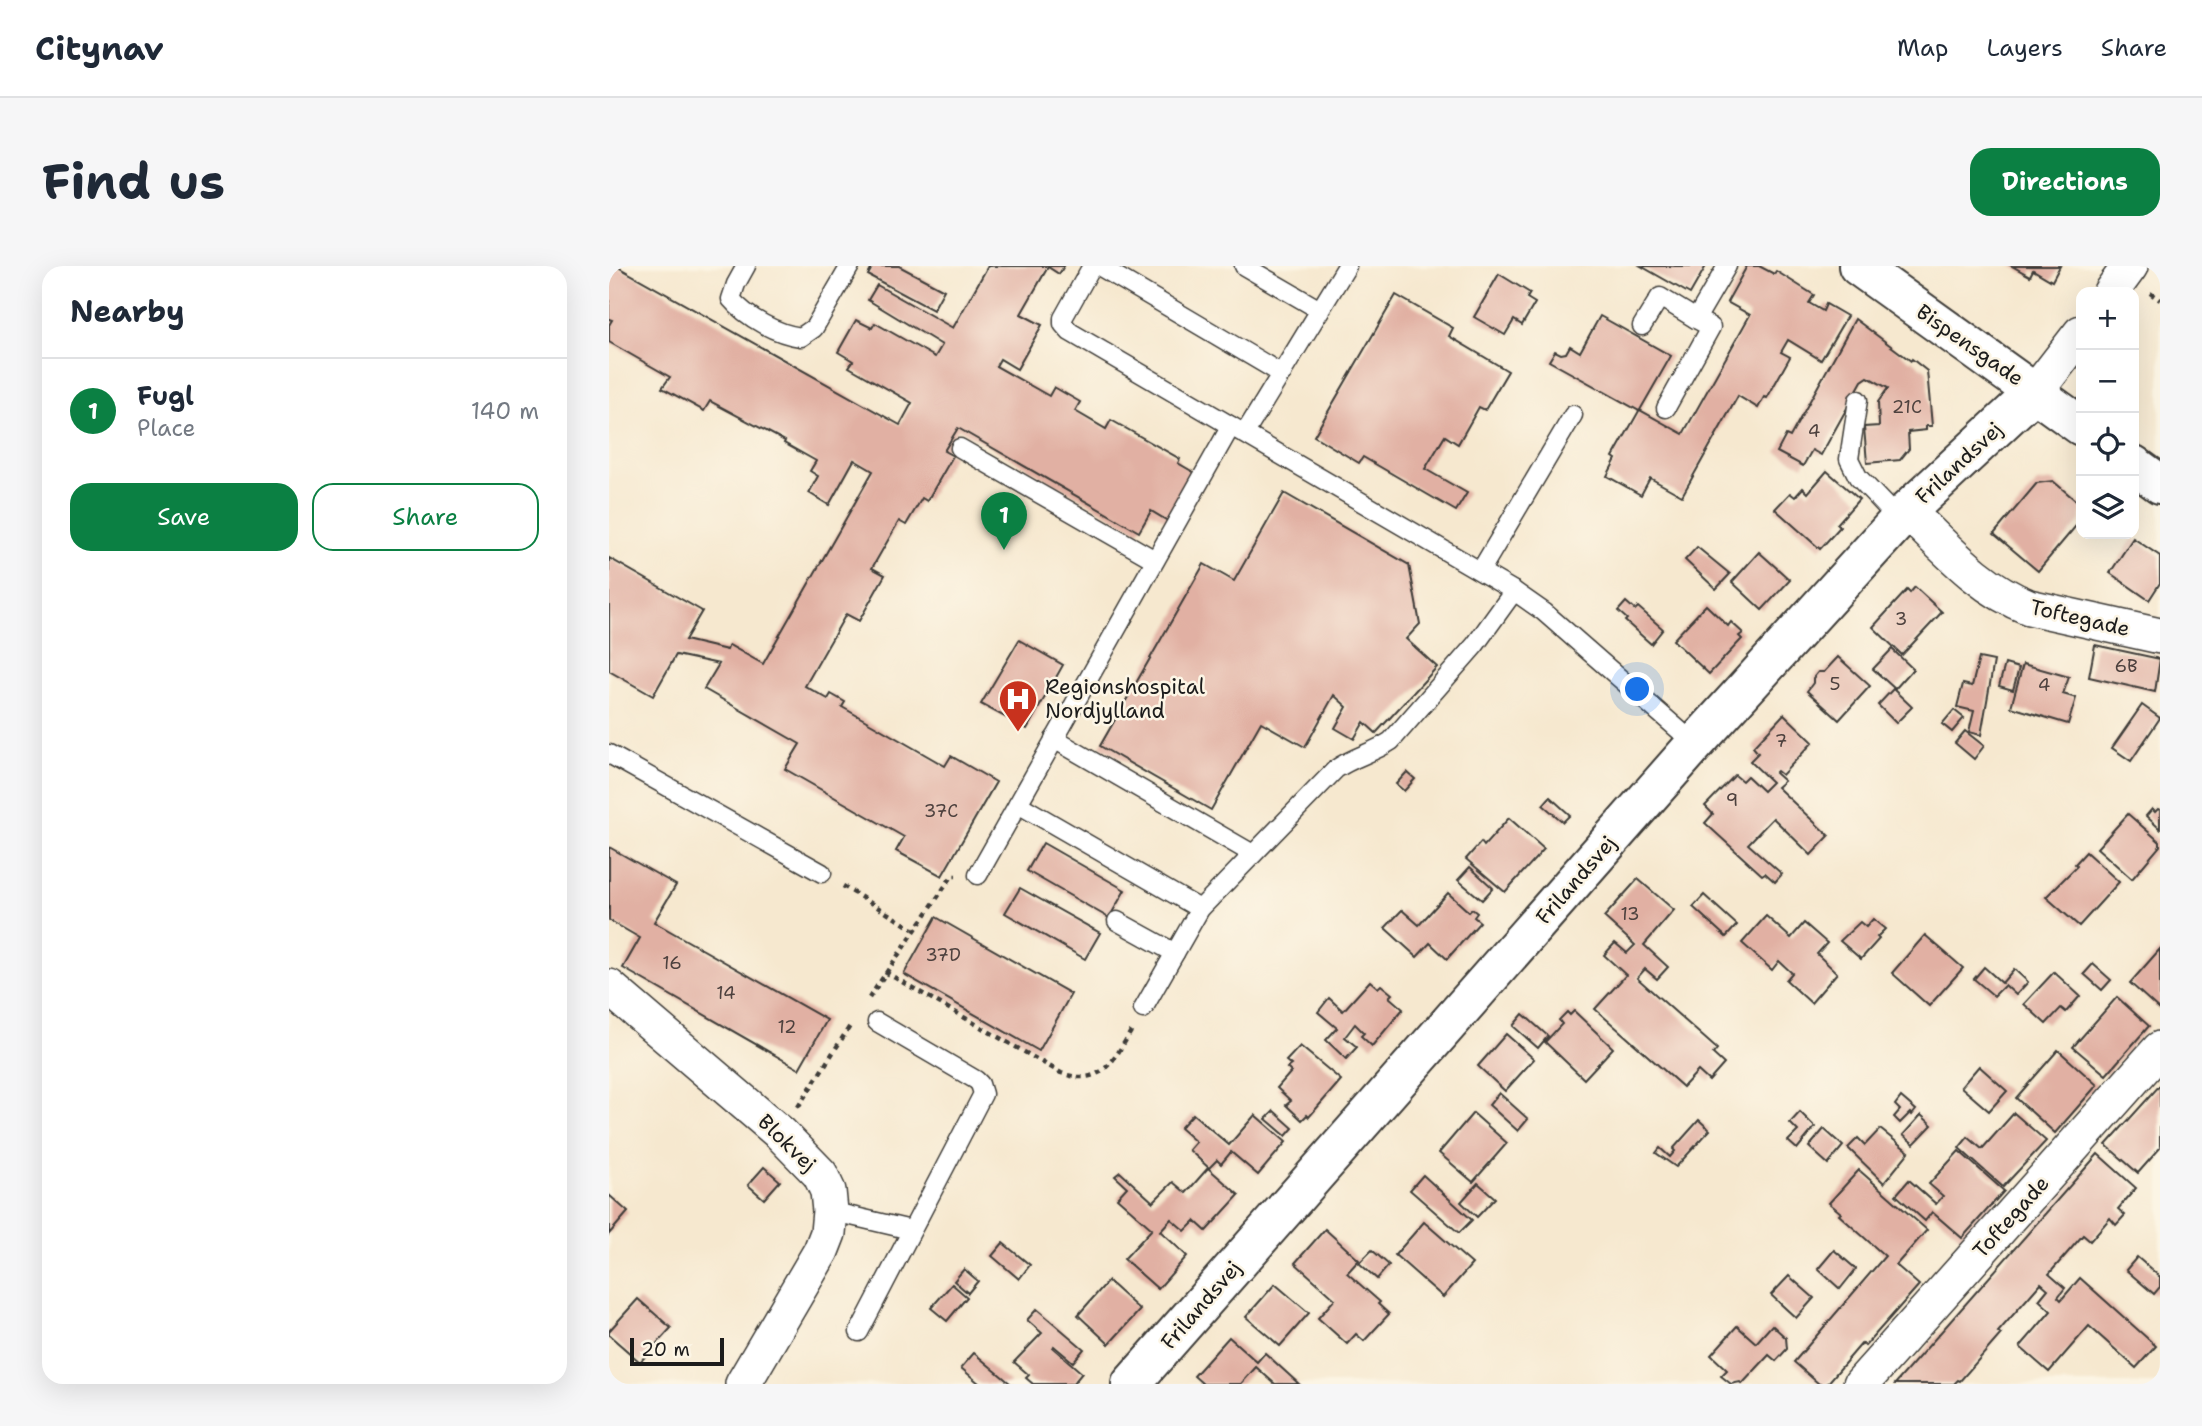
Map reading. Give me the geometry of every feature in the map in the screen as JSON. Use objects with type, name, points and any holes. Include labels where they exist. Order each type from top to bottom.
[{"type":"street","name":"Bispensgade","points":[[1857,266],[2036,391],[2076,422]]},
{"type":"street","points":[[2115,287],[2130,266]]},
{"type":"street","points":[[2036,391],[2076,339]]},
{"type":"street","name":"Frilandsvej","points":[[1132,1384],[1695,744],[1903,515],[2036,391]]},
{"type":"street","points":[[2139,469],[2160,484]]},
{"type":"street","name":"Toftegade","points":[[1903,515],[1983,584],[2010,600],[2029,607],[2160,636]]},
{"type":"street","name":"Blokvej","points":[[609,986],[781,1134],[820,1174],[828,1191],[828,1233],[821,1251],[743,1384]]},
{"type":"street","name":"Toftegade","points":[[1861,1384],[2160,1049]]},
{"type":"lane","points":[[746,266],[731,299],[741,310],[786,335],[801,337],[814,328],[850,266]]},
{"type":"lane","points":[[1092,266],[1063,318],[1066,329],[1514,591],[1544,612],[1695,744]]},
{"type":"lane","points":[[1099,266],[1282,374]]},
{"type":"lane","points":[[1244,266],[1320,310]]},
{"type":"lane","points":[[978,874],[1155,560],[1238,430],[1282,374],[1347,266]]},
{"type":"lane","points":[[1696,319],[1727,266]]},
{"type":"lane","points":[[1643,326],[1660,297],[1711,327],[1666,408]]},
{"type":"lane","points":[[1858,400],[1849,459],[1858,477],[1903,515]]},
{"type":"lane","points":[[1481,570],[1573,415]]},
{"type":"lane","points":[[960,448],[1155,560]]},
{"type":"lane","points":[[1143,1009],[1200,909],[1336,769],[1350,759],[1379,749],[1391,741],[1475,645],[1514,591]]},
{"type":"lane","points":[[1054,739],[1253,854]]},
{"type":"lane","points":[[609,754],[822,873]]},
{"type":"lane","points":[[1018,804],[1200,909]]},
{"type":"lane","points":[[1117,921],[1175,953]]},
{"type":"lane","points":[[859,1332],[981,1099],[982,1089],[976,1080],[877,1022]]},
{"type":"lane","points":[[830,1211],[911,1230]]},
{"type":"path","points":[[822,873],[913,929]]},
{"type":"path","points":[[866,1002],[913,929],[952,876],[978,874]]},
{"type":"path","points":[[885,972],[1061,1073],[1076,1078],[1089,1077],[1104,1071],[1113,1062],[1143,1009]]},
{"type":"path","points":[[781,1134],[853,1023]]},
{"type":"building","points":[[609,266],[616,266],[900,425],[912,403],[849,367],[853,361],[838,352],[856,320],[872,328],[875,323],[935,357],[942,345],[868,300],[877,285],[953,328],[988,266],[1064,266],[1059,274],[1048,267],[1021,314],[1042,325],[1017,369],[1000,359],[996,366],[1049,396],[1054,387],[1080,402],[1075,411],[1106,429],[1111,420],[1180,459],[1178,463],[1195,473],[1168,521],[1151,511],[1139,532],[958,428],[944,451],[953,456],[927,501],[922,498],[906,525],[899,521],[872,568],[885,575],[859,621],[846,614],[805,686],[828,699],[831,694],[845,702],[842,707],[945,766],[951,756],[996,782],[942,876],[896,851],[904,837],[785,769],[800,744],[704,689],[719,664],[676,655],[653,696],[609,671],[609,558],[702,611],[685,640],[727,650],[729,645],[763,664],[873,471],[854,460],[829,505],[809,493],[818,476],[810,471],[816,461],[784,443],[785,441],[710,401],[704,411],[662,388],[670,377],[609,342],[609,325],[612,320],[609,319]]},
{"type":"building","points":[[873,266],[899,266],[944,290],[933,310],[868,275]]},
{"type":"building","points":[[1641,266],[1706,266],[1690,294]]},
{"type":"building","points":[[1747,266],[1759,266],[1774,274],[1776,271],[1814,295],[1809,303],[1823,311],[1826,304],[1847,316],[1821,360],[1788,340],[1781,352],[1790,357],[1767,398],[1764,397],[1758,408],[1738,396],[1682,496],[1650,478],[1641,495],[1607,476],[1616,459],[1613,457],[1639,411],[1549,361],[1555,351],[1566,353],[1570,346],[1580,352],[1600,316],[1671,356],[1640,410],[1683,434],[1750,315],[1727,302]]},
{"type":"building","points":[[2012,266],[2060,266],[2052,281],[2033,270],[2030,276]]},
{"type":"building","points":[[1499,274],[1530,293],[1527,298],[1535,303],[1522,325],[1514,320],[1505,335],[1474,317]]},
{"type":"building","points":[[1396,295],[1453,328],[1449,336],[1508,371],[1485,410],[1479,407],[1458,444],[1445,436],[1425,469],[1467,493],[1456,511],[1363,457],[1359,463],[1314,436]]},
{"type":"building","points":[[1855,319],[1927,371],[1932,426],[1926,426],[1926,430],[1908,432],[1909,449],[1900,460],[1867,463],[1864,427],[1879,426],[1878,402],[1888,388],[1868,377],[1862,381],[1821,455],[1812,450],[1803,466],[1777,452],[1786,435],[1790,437]]},
{"type":"building","points":[[1827,471],[1859,499],[1837,524],[1840,527],[1820,549],[1775,509],[1790,493],[1795,497],[1803,488],[1808,493]]},
{"type":"building","points":[[2053,481],[2076,501],[2076,526],[2038,571],[1994,534],[2037,483]]},
{"type":"building","points":[[1284,493],[1409,565],[1420,624],[1406,639],[1437,667],[1376,733],[1364,722],[1354,739],[1335,728],[1347,707],[1334,695],[1305,747],[1261,722],[1211,810],[1100,746],[1204,564],[1234,581]]},
{"type":"building","points":[[2132,539],[2160,556],[2160,583],[2149,600],[2110,573]]},
{"type":"building","points":[[1697,547],[1730,574],[1716,589],[1685,560]]},
{"type":"building","points":[[1759,552],[1790,580],[1762,610],[1732,582]]},
{"type":"building","points":[[1915,587],[1942,612],[1902,655],[1873,627],[1907,590],[1910,593]]},
{"type":"building","points":[[1626,602],[1635,610],[1638,607],[1663,629],[1651,644],[1625,621],[1627,619],[1618,611]]},
{"type":"building","points":[[1706,605],[1728,626],[1731,622],[1743,633],[1739,636],[1742,639],[1709,674],[1673,640]]},
{"type":"building","points":[[1019,640],[1063,665],[1027,729],[981,704]]},
{"type":"building","points":[[2095,645],[2160,659],[2155,692],[2089,677]]},
{"type":"building","points":[[1892,649],[1913,669],[1895,689],[1873,669]]},
{"type":"building","points":[[1838,657],[1870,686],[1839,720],[1807,691],[1818,672],[1824,672]]},
{"type":"building","points":[[1979,658],[1994,661],[1981,735],[1969,732],[1974,711],[1957,707],[1963,684],[1972,686]]},
{"type":"building","points":[[2005,664],[2019,668],[2013,690],[1999,686]]},
{"type":"building","points":[[2023,664],[2069,677],[2063,694],[2076,698],[2068,724],[2011,707]]},
{"type":"building","points":[[1893,689],[1912,707],[1896,723],[1878,705]]},
{"type":"building","points":[[2142,705],[2160,718],[2131,761],[2112,748]]},
{"type":"building","points":[[1954,710],[1964,718],[1952,732],[1942,724]]},
{"type":"building","points":[[1784,714],[1813,742],[1782,775],[1777,771],[1775,773],[1784,781],[1777,787],[1829,836],[1811,855],[1773,818],[1748,844],[1782,874],[1775,882],[1765,873],[1762,875],[1705,823],[1713,814],[1705,806],[1735,775],[1742,781],[1747,776],[1763,791],[1772,782],[1750,761],[1758,753],[1753,747]]},
{"type":"building","points":[[1965,731],[1984,746],[1974,759],[1955,743]]},
{"type":"building","points":[[1407,772],[1415,779],[1404,791],[1396,784]]},
{"type":"building","points":[[1550,797],[1570,815],[1563,822],[1543,805]]},
{"type":"building","points":[[2152,809],[2155,812],[2160,810],[2160,829],[2146,816]]},
{"type":"building","points":[[2128,814],[2160,842],[2160,846],[2132,879],[2097,848]]},
{"type":"building","points":[[1509,818],[1544,849],[1505,892],[1466,859],[1481,842],[1484,846]]},
{"type":"building","points":[[1043,843],[1125,890],[1109,918],[1027,871]]},
{"type":"building","points":[[609,847],[676,885],[654,922],[827,1020],[799,1069],[623,968],[640,938],[609,920]]},
{"type":"building","points":[[2086,852],[2119,882],[2079,926],[2046,897],[2077,866],[2075,864]]},
{"type":"building","points":[[1470,867],[1493,888],[1482,900],[1458,880]]},
{"type":"building","points":[[1638,879],[1674,910],[1644,945],[1668,967],[1657,979],[1645,969],[1637,978],[1717,1049],[1713,1054],[1724,1064],[1709,1081],[1698,1071],[1683,1087],[1595,1009],[1626,975],[1604,955],[1615,943],[1627,953],[1635,945],[1604,917]]},
{"type":"building","points":[[1020,888],[1100,933],[1085,959],[1005,913]]},
{"type":"building","points":[[1448,893],[1469,912],[1472,909],[1477,913],[1474,917],[1480,922],[1447,959],[1430,943],[1417,957],[1385,928],[1402,910],[1419,925]]},
{"type":"building","points":[[1704,895],[1737,925],[1726,937],[1693,907]]},
{"type":"building","points":[[1766,916],[1791,938],[1804,923],[1827,943],[1817,954],[1837,973],[1811,1003],[1786,980],[1792,973],[1779,961],[1772,970],[1742,943]]},
{"type":"building","points":[[936,917],[1071,994],[1039,1051],[904,974]]},
{"type":"building","points":[[1873,919],[1885,929],[1861,959],[1840,941],[1860,922],[1866,927]]},
{"type":"building","points":[[1925,935],[1963,968],[1929,1006],[1892,973]]},
{"type":"building","points":[[2160,949],[2160,1010],[2130,983]]},
{"type":"building","points":[[2093,964],[2111,980],[2102,990],[2084,974]]},
{"type":"building","points":[[1984,967],[2002,983],[2014,969],[2028,982],[2016,995],[2005,985],[1994,996],[1974,979]]},
{"type":"building","points":[[2054,972],[2080,996],[2066,1012],[2061,1008],[2046,1024],[2024,1004]]},
{"type":"building","points":[[1370,981],[1378,988],[1381,985],[1392,994],[1389,997],[1403,1009],[1372,1046],[1361,1036],[1364,1033],[1355,1024],[1345,1037],[1357,1047],[1346,1059],[1326,1040],[1337,1028],[1318,1012],[1329,998],[1343,1011]]},
{"type":"building","points":[[2117,997],[2149,1026],[2106,1075],[2073,1047]]},
{"type":"building","points":[[1574,1011],[1613,1048],[1584,1079],[1545,1042],[1562,1024],[1559,1020],[1567,1012],[1570,1015]]},
{"type":"building","points":[[1523,1014],[1548,1036],[1538,1048],[1513,1026]]},
{"type":"building","points":[[1506,1034],[1534,1059],[1505,1091],[1478,1066]]},
{"type":"building","points":[[1300,1046],[1341,1080],[1309,1117],[1307,1115],[1302,1120],[1286,1105],[1291,1101],[1277,1088],[1291,1072],[1287,1068],[1291,1065],[1286,1061]]},
{"type":"building","points":[[2058,1050],[2097,1085],[2055,1133],[2016,1098]]},
{"type":"building","points":[[1979,1066],[2007,1091],[1989,1111],[1961,1087]]},
{"type":"building","points":[[2160,1085],[2160,1148],[2138,1173],[2106,1145]]},
{"type":"building","points":[[1499,1093],[1528,1119],[1518,1131],[1489,1105]]},
{"type":"building","points":[[1901,1097],[1916,1110],[1900,1123],[1894,1117],[1900,1110],[1895,1105]]},
{"type":"building","points":[[1274,1111],[1293,1128],[1286,1136],[1266,1119]]},
{"type":"building","points":[[1800,1112],[1815,1127],[1797,1149],[1788,1141],[1798,1131],[1790,1123]]},
{"type":"building","points":[[1473,1113],[1507,1143],[1473,1182],[1439,1153]]},
{"type":"building","points":[[2014,1113],[2046,1141],[2003,1187],[1959,1148],[1968,1137],[1982,1149]]},
{"type":"building","points":[[1193,1114],[1229,1145],[1255,1115],[1286,1142],[1258,1175],[1231,1152],[1221,1164],[1217,1160],[1209,1168],[1189,1150],[1196,1142],[1180,1128]]},
{"type":"building","points":[[1921,1115],[1932,1125],[1914,1144],[1903,1135]]},
{"type":"building","points":[[1699,1120],[1710,1130],[1676,1167],[1656,1153],[1660,1148],[1670,1157],[1675,1151],[1673,1149]]},
{"type":"building","points":[[1824,1129],[1843,1146],[1828,1164],[1809,1147]]},
{"type":"building","points":[[1880,1129],[1909,1152],[1884,1183],[1848,1148],[1858,1138],[1865,1145]]},
{"type":"building","points":[[1959,1151],[2004,1191],[1962,1238],[1932,1212],[1925,1221],[1896,1195],[1909,1180],[1936,1204],[1943,1196],[1929,1184]]},
{"type":"building","points":[[2098,1154],[2136,1188],[2118,1209],[2125,1215],[2116,1225],[2110,1218],[2090,1241],[2083,1235],[2049,1274],[2065,1288],[2058,1297],[2061,1300],[2080,1278],[2156,1346],[2136,1368],[2089,1326],[2049,1372],[2020,1347],[2051,1311],[2039,1300],[2048,1289],[2041,1283],[1960,1381],[1954,1384],[1895,1384]]},
{"type":"building","points":[[764,1167],[780,1181],[764,1199],[748,1185]]},
{"type":"building","points":[[1208,1168],[1239,1195],[1206,1231],[1195,1221],[1185,1231],[1171,1219],[1160,1231],[1187,1256],[1158,1289],[1124,1259],[1152,1229],[1117,1198],[1127,1187],[1115,1176],[1120,1172],[1153,1202],[1173,1182],[1186,1193]]},
{"type":"building","points":[[1859,1170],[1927,1230],[1896,1265],[1919,1285],[1865,1346],[1862,1343],[1827,1384],[1819,1384],[1794,1362],[1885,1256],[1829,1203]]},
{"type":"building","points":[[1423,1175],[1472,1220],[1459,1233],[1410,1190]]},
{"type":"building","points":[[1478,1183],[1495,1198],[1477,1217],[1461,1202]]},
{"type":"building","points":[[609,1195],[628,1212],[609,1234]]},
{"type":"building","points":[[1424,1222],[1472,1264],[1443,1297],[1395,1255]]},
{"type":"building","points":[[1325,1229],[1359,1260],[1347,1273],[1380,1302],[1378,1304],[1389,1314],[1364,1341],[1356,1334],[1347,1344],[1318,1318],[1335,1299],[1295,1263]]},
{"type":"building","points":[[1003,1243],[1030,1265],[1019,1279],[992,1256]]},
{"type":"building","points":[[1372,1250],[1389,1265],[1377,1279],[1359,1263]]},
{"type":"building","points":[[1834,1250],[1856,1269],[1840,1289],[1818,1269]]},
{"type":"building","points":[[2137,1257],[2160,1277],[2160,1287],[2154,1294],[2126,1270]]},
{"type":"building","points":[[964,1269],[978,1281],[968,1293],[954,1281]]},
{"type":"building","points":[[1789,1276],[1814,1298],[1796,1318],[1771,1295]]},
{"type":"building","points":[[1108,1281],[1140,1310],[1109,1344],[1078,1315]]},
{"type":"building","points":[[952,1284],[967,1297],[947,1321],[931,1308]]},
{"type":"building","points":[[1275,1284],[1309,1313],[1280,1346],[1246,1317]]},
{"type":"building","points":[[638,1299],[671,1328],[640,1362],[609,1335],[609,1331]]},
{"type":"building","points":[[1037,1309],[1084,1349],[1073,1362],[1054,1346],[1053,1348],[1082,1373],[1073,1384],[1033,1384],[1026,1378],[1029,1375],[1014,1362],[1042,1333],[1027,1320]]},
{"type":"building","points":[[1772,1325],[1786,1338],[1787,1349],[1776,1361],[1769,1355],[1742,1384],[1731,1384],[1721,1376],[1727,1370],[1711,1355],[1737,1326],[1756,1343]]},
{"type":"building","points":[[1229,1337],[1257,1362],[1265,1353],[1299,1384],[1275,1384],[1256,1367],[1241,1384],[1203,1384],[1194,1376]]},
{"type":"building","points":[[974,1353],[1011,1384],[980,1384],[961,1368]]},
{"type":"place","name":"Fugl","points":[[1004,550]]},
{"type":"place","name":"Regionshospital Nordjylland","points":[[1018,733]]}]
